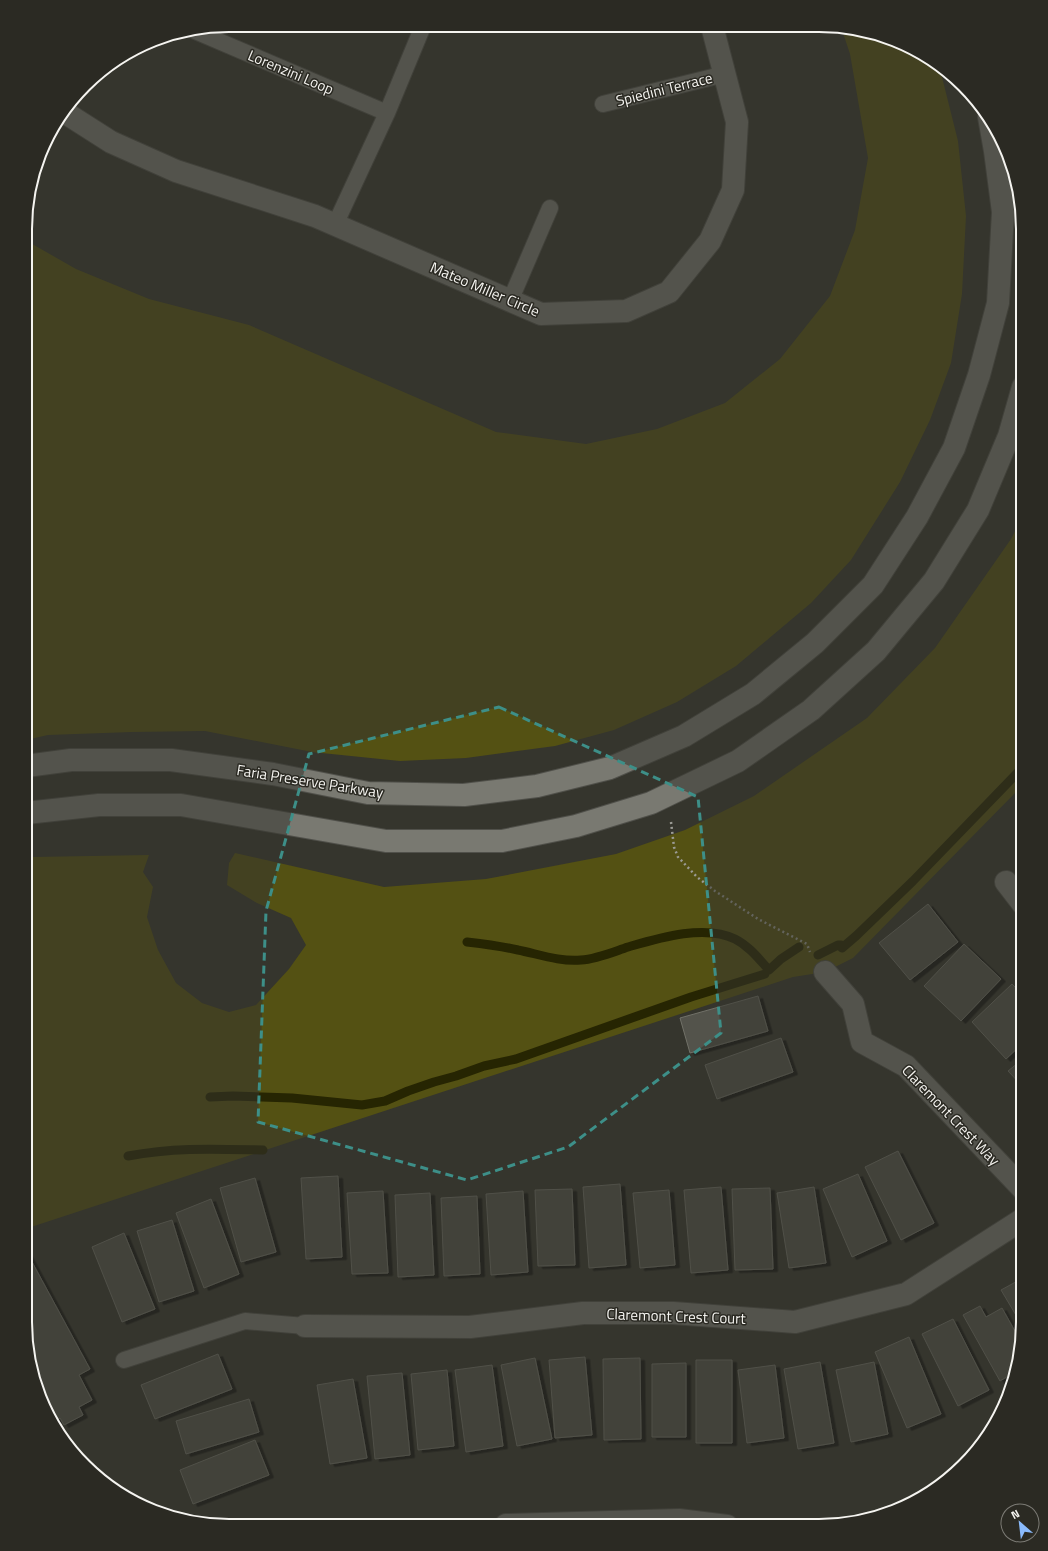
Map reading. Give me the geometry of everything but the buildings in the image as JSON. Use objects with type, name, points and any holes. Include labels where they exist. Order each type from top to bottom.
[{"type":"street","name":"Mateo Miller Circle","points":[[68,115],[111,142],[176,171],[314,216],[541,314],[626,311],[668,292],[710,242],[733,190],[737,122],[714,32]]},
{"type":"street","name":"Faria Preserve Parkway","points":[[32,765],[71,760],[171,760],[273,774],[368,793],[464,795],[537,786],[610,768],[684,736],[753,694],[815,643],[873,584],[917,518],[954,448],[979,375],[998,303],[1003,212],[992,134]]},
{"type":"street","points":[[32,812],[99,805],[180,805],[386,841],[502,841],[576,826],[651,803],[738,761],[811,710],[876,651],[934,581],[978,510],[1009,436],[1016,412]]},
{"type":"street","points":[[1006,882],[1016,895]]},
{"type":"street","name":"Claremont Crest Way","points":[[825,972],[853,1004],[862,1042],[906,1066],[1016,1182]]},
{"type":"street","name":"Claremont Crest Court","points":[[305,1326],[470,1327],[583,1313],[673,1312],[795,1322],[906,1294],[1016,1223]]},
{"type":"lane","points":[[335,225],[387,113],[421,32]]},
{"type":"lane","name":"Lorenzini Loop","points":[[202,34],[387,113]]},
{"type":"lane","name":"Spiedini Terrace","points":[[603,104],[725,74]]},
{"type":"lane","points":[[510,301],[550,208]]},
{"type":"lane","points":[[124,1360],[245,1321],[305,1326]]},
{"type":"path","points":[[671,821],[674,847],[678,857],[685,865],[715,891],[758,919],[807,944],[814,968],[825,972]]},
{"type":"highlighted area","points":[[499,707],[698,797],[721,1033],[568,1147],[467,1180],[258,1122],[266,911],[309,754]]},
{"type":"shaded area","points":[[843,34],[882,42],[895,47],[918,58],[942,75],[958,141],[966,216],[962,294],[951,363],[930,420],[900,482],[851,560],[811,603],[736,666],[677,702],[614,730],[555,746],[466,758],[400,761],[312,752],[205,731],[48,735],[32,739],[32,244],[76,269],[149,299],[249,325],[496,432],[586,444],[657,429],[725,403],[780,359],[830,296],[855,230],[868,158],[850,54]]},
{"type":"shaded area","points":[[1016,529],[1016,792],[853,958],[825,972],[793,977],[32,1227],[32,857],[149,855],[143,872],[153,887],[147,917],[158,950],[176,983],[202,1003],[229,1012],[256,1005],[289,969],[306,945],[291,918],[257,903],[227,885],[229,863],[235,853],[384,887],[486,879],[616,854],[685,830],[754,796],[867,718],[935,648],[1011,539]]},
{"type":"waterway","points":[[818,955],[838,945],[841,945],[842,948],[856,936],[913,881],[1016,774]]},
{"type":"waterway","points":[[467,942],[499,946],[557,959],[573,960],[599,957],[628,947],[682,934],[710,933],[735,939],[745,945],[769,970],[781,959],[799,947]]},
{"type":"waterway","points":[[210,1097],[233,1096],[292,1098],[362,1105],[385,1101],[434,1082],[484,1066],[516,1059],[691,997],[765,974]]},
{"type":"waterway","points":[[128,1156],[179,1150],[263,1150]]}]
